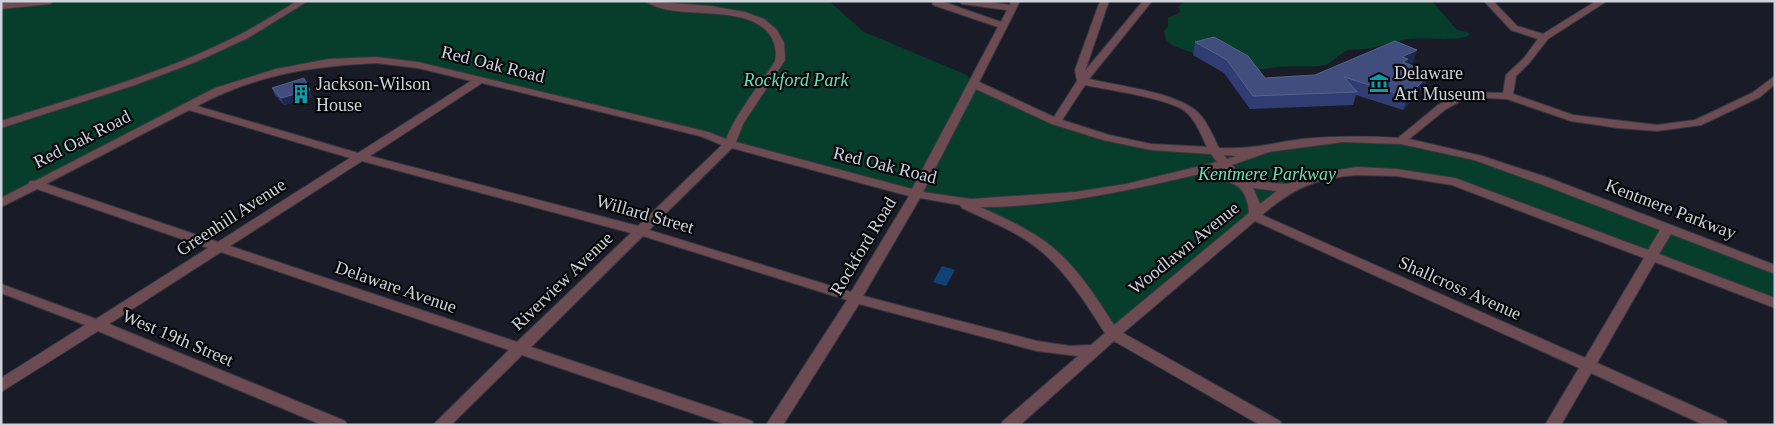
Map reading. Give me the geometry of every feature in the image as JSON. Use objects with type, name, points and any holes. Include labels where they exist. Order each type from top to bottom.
[{"type":"street","points":[[1,6],[50,1]]},
{"type":"street","points":[[1,125],[131,83],[195,59],[245,36],[304,1]]},
{"type":"street","points":[[648,1],[670,6],[714,8],[738,12],[764,24],[775,35],[780,48],[780,60],[738,124],[730,144]]},
{"type":"street","points":[[936,1],[936,3],[1004,26]]},
{"type":"street","points":[[962,1],[1014,5]]},
{"type":"street","points":[[1082,81],[1080,70],[1105,1]]},
{"type":"street","points":[[1056,122],[1082,81],[1148,1]]},
{"type":"street","points":[[1488,1],[1514,28],[1536,36],[1545,37]]},
{"type":"street","points":[[1508,96],[1511,75],[1527,60],[1545,37],[1603,1]]},
{"type":"street","name":"Rockford Road","points":[[774,425],[854,298],[916,194],[1014,5]]},
{"type":"street","name":"Red Oak Road","points":[[1,203],[34,184],[219,90],[264,75],[344,61],[376,60],[406,63],[704,134],[730,144],[916,194],[957,201],[1010,202],[1075,196],[1126,188],[1224,164],[1264,150]]},
{"type":"street","name":"Greenhill Avenue","points":[[1,386],[480,80]]},
{"type":"street","points":[[1401,141],[1442,107],[1466,94],[1508,96],[1571,118],[1618,125],[1657,128],[1697,123],[1756,95],[1775,80]]},
{"type":"street","points":[[1082,81],[1174,101],[1189,108],[1198,118],[1214,152],[1249,191],[1256,216]]},
{"type":"street","name":"Kentmere Parkway","points":[[972,84],[1056,122],[1130,143],[1241,153],[1301,143],[1343,140],[1401,141],[1451,151],[1500,165],[1775,270]]},
{"type":"street","name":"Willard Street","points":[[187,106],[361,156],[640,231],[854,298],[1037,346],[1070,351],[1093,350]]},
{"type":"street","name":"Riverview Avenue","points":[[442,425],[730,144]]},
{"type":"street","name":"Woodlawn Avenue","points":[[1008,425],[1112,333],[1288,188],[1329,174],[1375,170],[1414,174],[1473,188],[1652,256]]},
{"type":"street","points":[[1196,171],[1213,173],[1260,186],[1288,188]]},
{"type":"street","name":"Delaware Avenue","points":[[34,184],[746,425]]},
{"type":"street","name":"Red Oak Road","points":[[957,201],[1017,229],[1047,249],[1085,291],[1112,333]]},
{"type":"street","name":"Shallcross Avenue","points":[[1256,216],[1720,425]]},
{"type":"street","points":[[1553,425],[1668,228]]},
{"type":"street","points":[[1652,256],[1775,303]]},
{"type":"street","name":"West 19th Street","points":[[1,288],[98,325],[339,425]]},
{"type":"street","points":[[1112,333],[1274,425]]},
{"type":"green space","name":"Rockford Park","points":[[1,1],[829,1],[864,32],[967,75],[972,83],[1056,122],[1130,143],[1215,152],[1224,164],[1301,143],[1376,140],[1460,153],[1775,270],[1775,303],[1473,188],[1375,170],[1299,183],[1112,333],[1047,249],[957,201],[916,194],[719,138],[418,65],[360,60],[247,80],[1,203]]},
{"type":"green space","points":[[1185,1],[1432,1],[1457,30],[1467,32],[1470,35],[1458,38],[1403,40],[1370,48],[1349,50],[1324,65],[1267,68],[1251,74],[1174,46],[1166,40],[1164,31],[1168,26],[1168,18],[1181,12],[1178,7]]},
{"type":"water","points":[[942,266],[955,270],[946,286],[933,282]]},
{"type":"building","points":[[1214,37],[1248,56],[1265,78],[1315,75],[1395,41],[1417,50],[1402,57],[1408,59],[1403,62],[1430,73],[1408,97],[1344,77],[1357,92],[1253,96],[1227,60],[1195,42]]},
{"type":"building","points":[[304,78],[310,90],[281,98],[272,88]]},
{"type":"place","name":"Delaware Art Museum","points":[[1379,83]]},
{"type":"place","name":"Jackson-Wilson House","points":[[301,94]]}]
